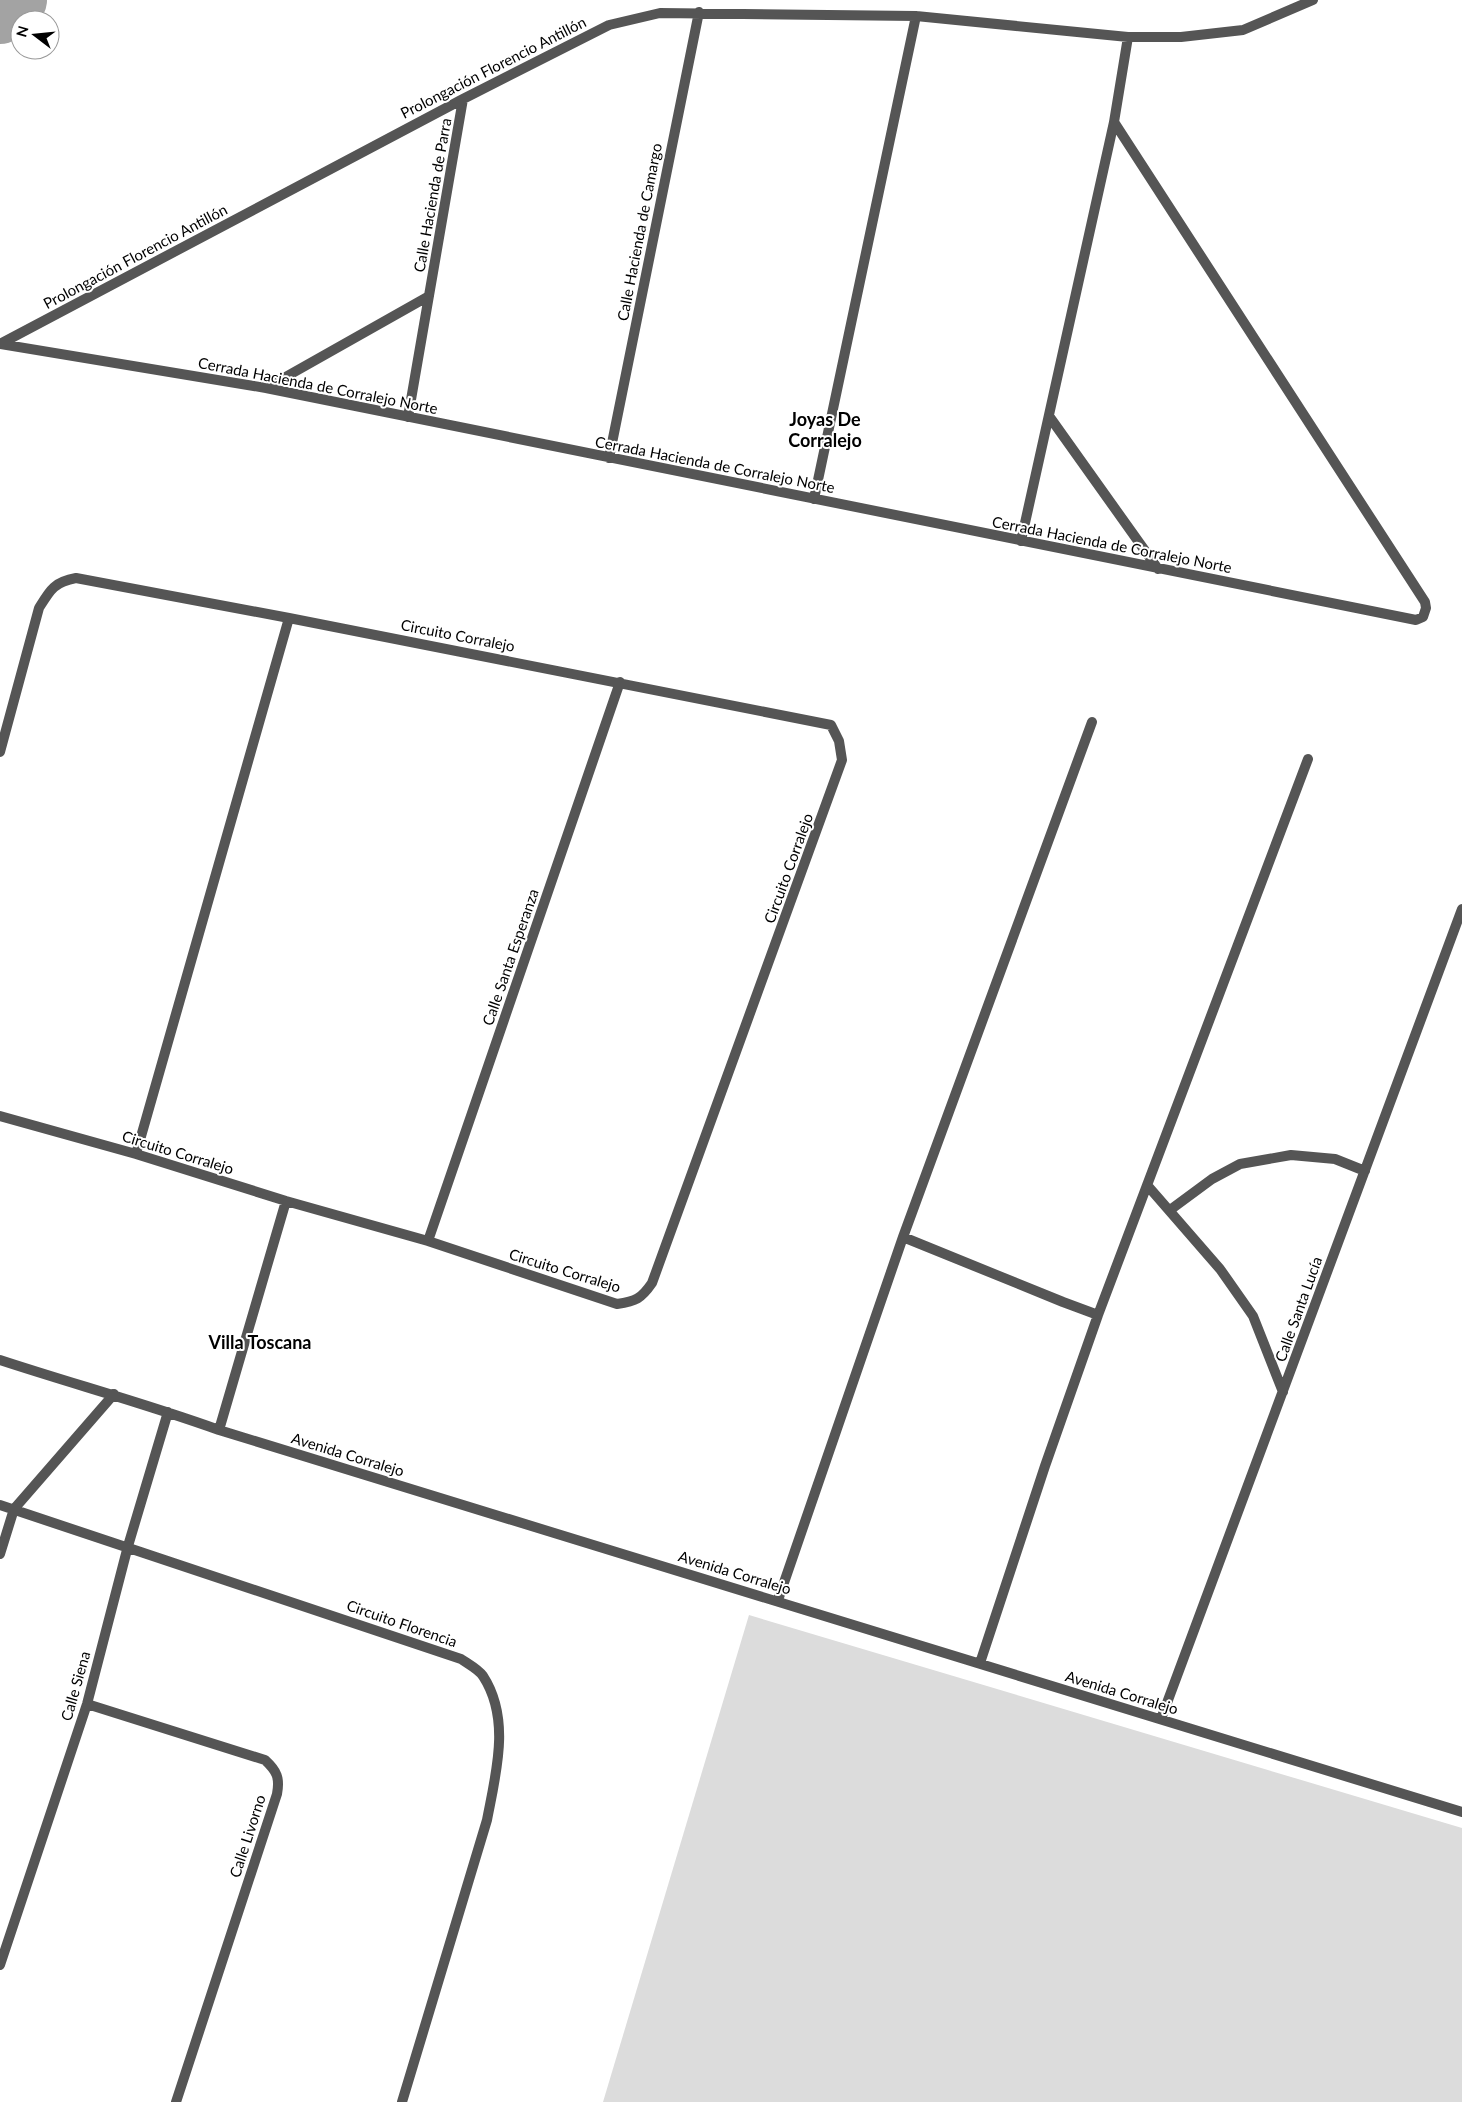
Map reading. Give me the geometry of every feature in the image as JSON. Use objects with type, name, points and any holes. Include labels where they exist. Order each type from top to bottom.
[{"type":"street","name":"Prolongación Florencio Antillón","points":[[0,344],[463,99],[609,25],[660,13],[916,16],[1128,37],[1181,38],[1243,30],[1313,0]]},
{"type":"street","name":"Calle Hacienda de Camargo","points":[[609,458],[699,12]]},
{"type":"street","points":[[814,499],[916,16]]},
{"type":"street","points":[[1021,541],[1114,122],[1128,37]]},
{"type":"street","name":"Calle Hacienda de Parra","points":[[408,417],[463,99]]},
{"type":"street","name":"Cerrada Hacienda de Corralejo Norte","points":[[0,344],[266,388],[1158,569],[1416,620],[1423,617],[1426,608],[1425,602],[1114,122]]},
{"type":"street","points":[[266,388],[429,296]]},
{"type":"street","points":[[1049,416],[1158,569]]},
{"type":"street","name":"Circuito Corralejo","points":[[0,752],[39,608],[50,591],[60,581],[76,578],[620,682],[831,726],[839,741],[842,760],[652,1283],[644,1296],[632,1302],[617,1304],[428,1241],[286,1201],[136,1154],[0,1116]]},
{"type":"street","points":[[136,1154],[289,618]]},
{"type":"street","name":"Calle Santa Esperanza","points":[[428,1241],[620,682]]},
{"type":"street","points":[[778,1600],[903,1237],[1092,722]]},
{"type":"street","points":[[980,1664],[1025,1525],[1098,1315],[1308,760]]},
{"type":"street","name":"Calle Santa Lucía","points":[[1161,1720],[1462,909]]},
{"type":"street","points":[[1170,1210],[1212,1179],[1240,1164],[1291,1155],[1335,1159],[1365,1171]]},
{"type":"street","points":[[1148,1185],[1220,1269],[1253,1316],[1283,1392]]},
{"type":"street","points":[[219,1430],[286,1201]]},
{"type":"street","points":[[903,1237],[1098,1315]]},
{"type":"street","name":"Avenida Corralejo","points":[[0,1360],[51,1377],[114,1394],[219,1430],[778,1600],[1462,1812]]},
{"type":"street","points":[[0,1554],[14,1510],[114,1394]]},
{"type":"street","name":"Calle Siena","points":[[0,1965],[87,1704],[128,1546],[168,1412]]},
{"type":"street","name":"Circuito Florencia","points":[[0,1505],[128,1546],[461,1659],[482,1674],[495,1700],[500,1730],[496,1777],[488,1820],[402,2102]]},
{"type":"street","name":"Calle Livorno","points":[[87,1704],[265,1760],[276,1769],[279,1781],[274,1803],[176,2102]]},
{"type":"shaded area","points":[[749,1615],[1462,1828],[1462,2102],[603,2102]]},
{"type":"waterway","points":[[0,13],[16,0]]},
{"type":"district","name":"Joyas De Corralejo","points":[[825,429]]},
{"type":"district","name":"Villa Toscana","points":[[260,1342]]}]
